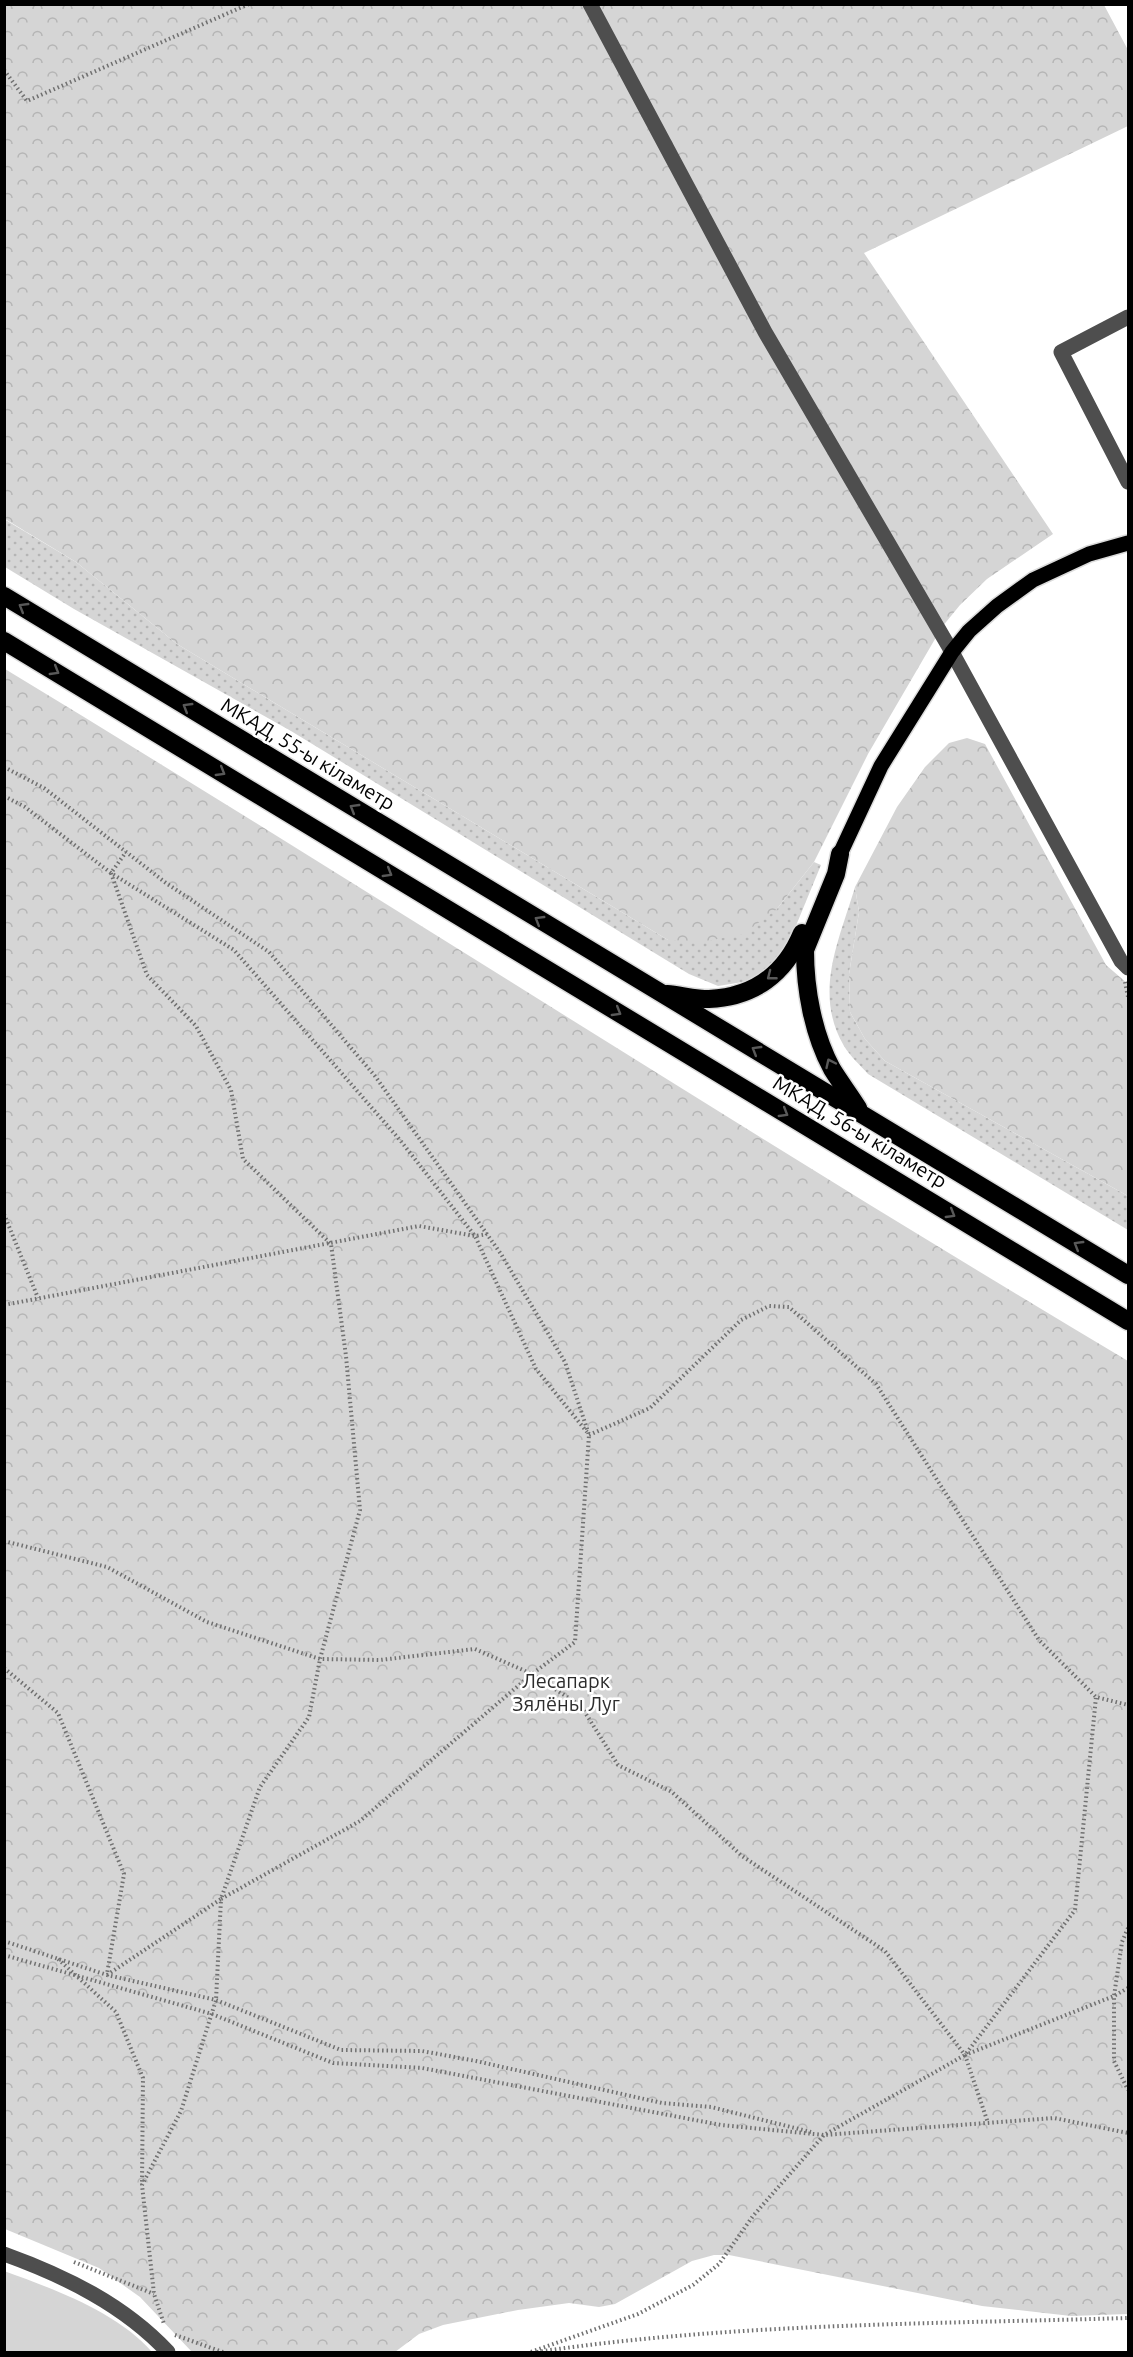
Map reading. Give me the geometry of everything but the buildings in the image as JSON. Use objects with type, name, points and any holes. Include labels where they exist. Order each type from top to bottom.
[{"type":"highway","name":"МКАД, 55-ы кіламетр","points":[[4,596],[589,950]]},
{"type":"highway","name":"МКАД, 56-ы кіламетр","points":[[4,641],[1128,1322]]},
{"type":"highway","points":[[660,993],[709,999],[748,992],[776,973],[794,953],[828,869],[840,854]]},
{"type":"highway","points":[[840,854],[836,874],[805,950],[805,963],[817,1032],[832,1068],[861,1112]]},
{"type":"highway","name":"МКАД, 56-ы кіламетр","points":[[589,950],[1128,1275]]},
{"type":"main road","points":[[840,854],[881,766],[952,652],[983,618],[1033,580],[1069,562],[1128,545]]},
{"type":"street","points":[[590,4],[765,332],[952,652],[1121,961],[1128,968]]},
{"type":"street","points":[[1128,316],[1061,352],[1128,481]]},
{"type":"street","points":[[4,2254],[93,2292],[148,2330],[168,2352]]},
{"type":"path","points":[[4,70],[27,101],[249,4]]},
{"type":"path","points":[[4,767],[44,788],[166,883],[269,952],[375,1076],[501,1254],[565,1362],[589,1435],[575,1642],[532,1674],[360,1821],[221,1899],[107,1975]]},
{"type":"path","points":[[4,796],[25,807],[111,873],[234,950],[400,1140],[475,1236],[536,1369],[589,1435]]},
{"type":"path","points":[[111,873],[126,852]]},
{"type":"path","points":[[111,873],[147,975],[196,1026],[231,1090],[243,1159],[331,1244],[360,1510],[320,1659],[309,1717],[260,1787],[221,1899],[216,2000],[212,2014],[181,2111],[142,2185]]},
{"type":"path","points":[[4,1214],[38,1298]]},
{"type":"path","points":[[4,1305],[419,1226],[475,1236],[487,1234]]},
{"type":"path","points":[[589,1435],[650,1408],[741,1320],[770,1306],[789,1307],[876,1384],[1039,1640],[1096,1697],[1128,1705]]},
{"type":"path","points":[[4,1540],[107,1566],[207,1622],[320,1659],[380,1660],[475,1649],[532,1674],[581,1706],[618,1765],[672,1792],[742,1856],[885,1951],[965,2055],[988,2123]]},
{"type":"path","points":[[4,1668],[58,1713],[124,1874],[107,1975]]},
{"type":"path","points":[[965,2055],[1075,1910],[1096,1697]]},
{"type":"path","points":[[1128,1928],[1122,1942],[1114,1996],[1114,2061],[1128,2090]]},
{"type":"path","points":[[4,1941],[107,1975],[216,2000],[341,2050],[422,2051],[662,2103],[711,2107],[824,2135]]},
{"type":"path","points":[[4,1955],[212,2014],[333,2063],[422,2068],[721,2125],[824,2135],[1054,2118],[1128,2133]]},
{"type":"path","points":[[56,1958],[116,2012],[143,2078],[142,2185],[154,2294],[166,2332],[223,2352]]},
{"type":"path","points":[[531,2352],[638,2314],[693,2285],[719,2264],[753,2216],[824,2135],[965,2055],[1114,1996],[1128,1988]]},
{"type":"path","points":[[69,2260],[154,2294]]},
{"type":"path","points":[[537,2352],[626,2341],[803,2328],[1128,2318]]},
{"type":"green space","points":[[4,5],[1104,5],[1128,50],[1128,126],[864,253],[1053,534],[987,579],[960,605],[942,627],[868,754],[814,862],[776,910],[743,934],[702,942],[668,940],[177,644],[76,562],[5,519]]},
{"type":"green space","points":[[4,519],[76,562],[177,644],[668,940],[776,910],[814,862],[821,865],[781,962],[749,981],[718,986],[689,974],[291,731],[74,609],[5,567]]},
{"type":"green space","name":"Лесапарк Зялёны Луг","points":[[5,669],[846,1190],[1128,1361],[1128,2314],[1071,2316],[982,2306],[729,2255],[714,2255],[692,2261],[615,2304],[599,2307],[569,2303],[518,2310],[443,2325],[419,2334],[395,2352],[192,2352],[140,2297],[99,2268],[5,2229]]},
{"type":"green space","points":[[967,738],[985,744],[1106,965],[1128,984],[1128,1196],[885,1061],[865,1039],[850,1012],[849,974],[859,912],[855,887],[897,807],[925,767],[949,743]]},
{"type":"green space","points":[[855,887],[859,912],[849,974],[850,1012],[865,1039],[885,1061],[1128,1196],[1128,1230],[868,1074],[849,1053],[835,1026],[830,1006],[830,987],[836,947]]},
{"type":"green space","points":[[4,2271],[84,2303],[121,2325],[152,2352],[5,2352]]}]
